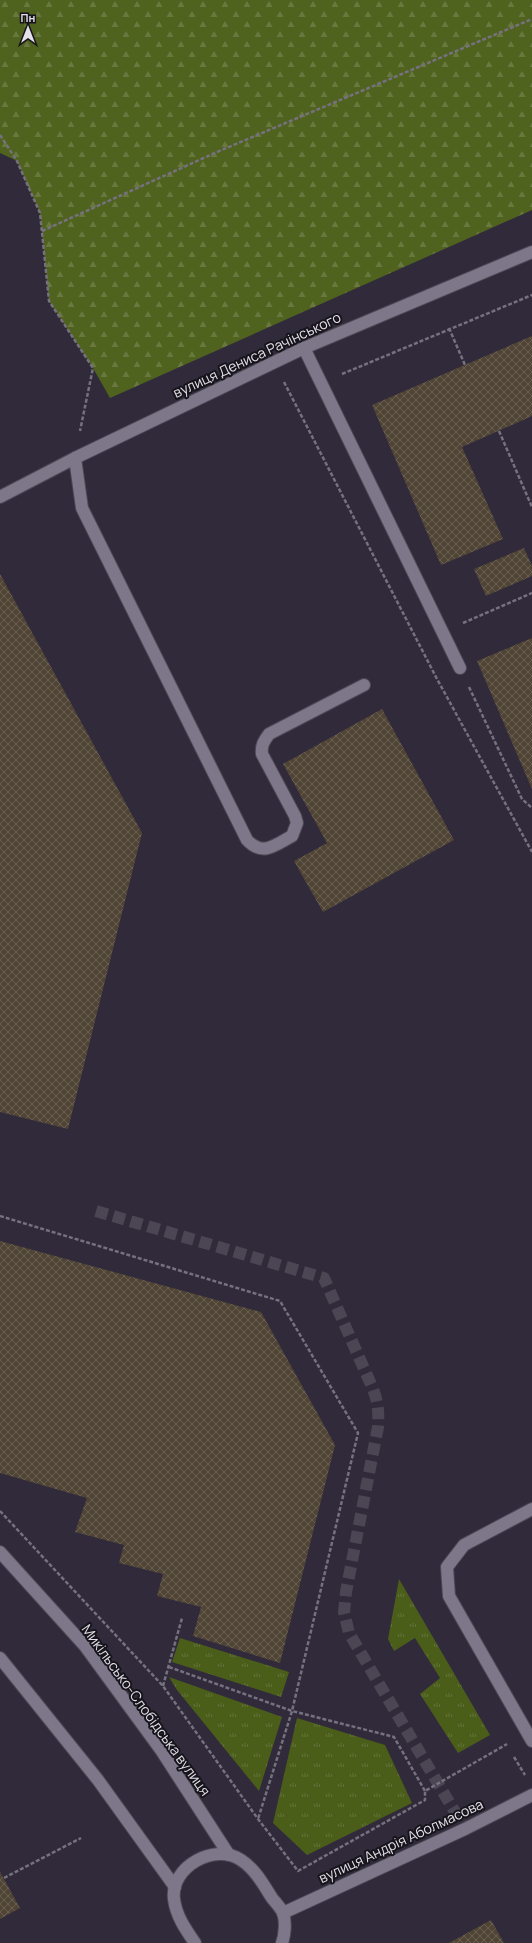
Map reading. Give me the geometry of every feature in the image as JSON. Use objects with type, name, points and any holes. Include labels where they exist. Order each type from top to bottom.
[{"type":"street","name":"вулиця Дениса Рачінського","points":[[0,497],[74,458],[304,348],[532,252]]},
{"type":"street","points":[[304,348],[460,668]]},
{"type":"street","points":[[74,458],[82,508],[247,840],[253,847],[260,850],[269,848],[292,836],[297,823],[295,816],[262,754],[264,740],[269,734],[364,685]]},
{"type":"street","points":[[530,1737],[449,1596],[447,1567],[464,1545],[532,1509]]},
{"type":"street","name":"Микільсько-Слобідська вулиця","points":[[0,1552],[86,1646],[161,1750],[229,1855]]},
{"type":"street","points":[[0,1658],[98,1780],[175,1887]]},
{"type":"street","name":"вулиця Андрія Аболмасова","points":[[283,1913],[465,1829],[532,1795]]},
{"type":"street","points":[[195,1943],[180,1922],[174,1899],[175,1887],[182,1873],[197,1859],[217,1854],[229,1855],[241,1859],[256,1873],[283,1913],[285,1937],[282,1943]]},
{"type":"path","points":[[42,231],[217,152],[532,19]]},
{"type":"path","points":[[0,135],[17,161],[40,213],[49,301],[93,368],[74,458]]},
{"type":"path","points":[[321,383],[449,328],[532,295]]},
{"type":"path","points":[[449,328],[465,365]]},
{"type":"path","points":[[274,363],[437,679],[532,852]]},
{"type":"path","points":[[499,431],[532,507]]},
{"type":"path","points":[[443,632],[532,593]]},
{"type":"path","points":[[460,668],[522,799],[532,808]]},
{"type":"path","points":[[0,1216],[280,1301],[358,1433],[292,1711],[258,1819]]},
{"type":"path","points":[[0,1511],[163,1686],[258,1819],[298,1871],[425,1800],[425,1791],[394,1737],[292,1711],[169,1667]]},
{"type":"path","points":[[163,1686],[182,1618]]},
{"type":"path","points":[[425,1791],[507,1744],[530,1737]]},
{"type":"path","points":[[507,1744],[528,1781]]},
{"type":"path","points":[[4,1878],[81,1838]]},
{"type":"green space","points":[[0,0],[532,0],[532,210],[110,398],[93,368],[49,301],[40,213],[17,161],[0,153]]},
{"type":"green space","points":[[399,1579],[490,1735],[458,1753],[420,1694],[440,1678],[415,1638],[394,1651],[388,1639]]},
{"type":"green space","points":[[180,1638],[289,1672],[281,1697],[172,1662]]},
{"type":"green space","points":[[169,1677],[282,1717],[259,1791],[177,1690]]},
{"type":"green space","points":[[297,1718],[385,1745],[412,1803],[307,1855],[273,1823]]},
{"type":"building","points":[[532,336],[532,416],[462,447],[503,539],[441,565],[372,405]]},
{"type":"building","points":[[524,548],[532,566],[532,576],[486,596],[474,569]]},
{"type":"building","points":[[0,574],[142,833],[68,1129],[0,1112]]},
{"type":"building","points":[[532,638],[532,789],[477,661]]},
{"type":"building","points":[[382,709],[454,840],[323,912],[294,861],[327,843],[283,764]]},
{"type":"building","points":[[0,1241],[261,1312],[335,1445],[280,1663],[193,1636],[201,1607],[157,1596],[163,1574],[119,1563],[124,1545],[75,1532],[87,1498],[0,1473]]},
{"type":"building","points":[[0,1872],[20,1908],[0,1919]]},
{"type":"building","points":[[491,1920],[504,1943],[449,1943]]},
{"type":"tunnel","points":[[96,1211],[324,1278],[373,1389],[378,1412],[378,1427],[346,1592],[344,1612],[349,1633],[465,1829]]}]
